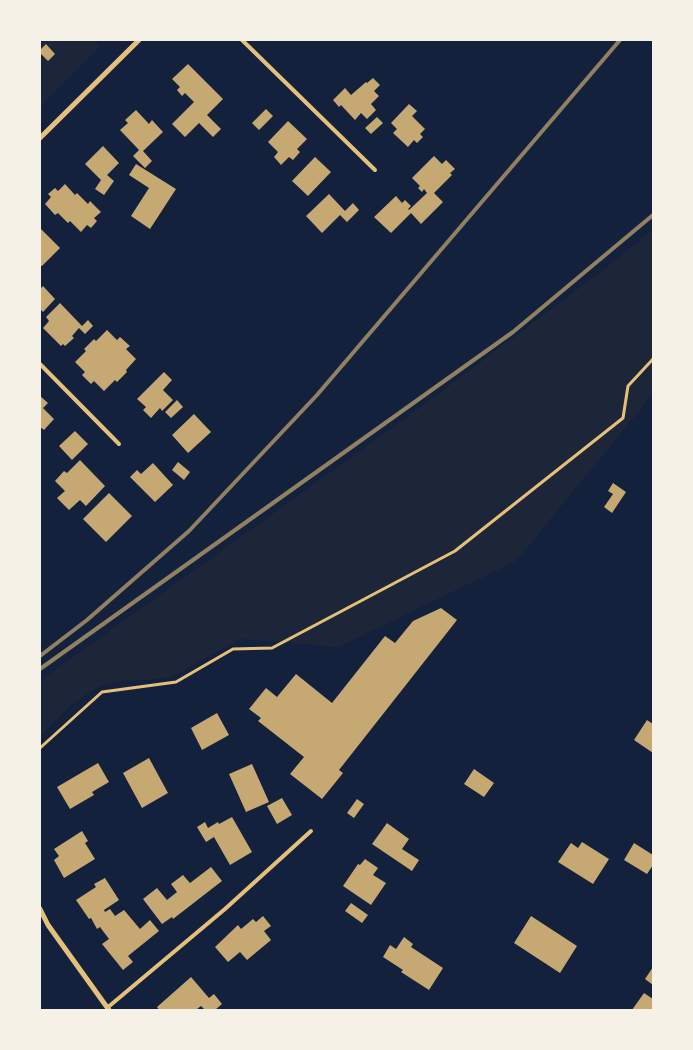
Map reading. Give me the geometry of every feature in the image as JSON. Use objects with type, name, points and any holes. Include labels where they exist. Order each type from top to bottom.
[{"type":"street","points":[[40,138],[139,40]]},
{"type":"street","points":[[40,909],[48,924],[108,1009]]},
{"type":"lane","points":[[242,40],[375,170]]},
{"type":"lane","points":[[40,364],[119,444]]},
{"type":"lane","points":[[108,1009],[311,831]]},
{"type":"path","points":[[40,748],[102,692],[176,682],[233,648],[272,648],[455,551],[623,418],[628,386],[653,359]]},
{"type":"shaded area","points":[[40,40],[94,40],[100,46],[40,107]]},
{"type":"shaded area","points":[[653,229],[653,394],[516,561],[339,647],[240,639],[172,677],[119,681],[98,687],[71,705],[40,736],[40,681],[410,415],[607,267]]},
{"type":"building","points":[[46,44],[55,54],[48,61],[40,53],[40,50]]},
{"type":"building","points":[[188,64],[223,99],[207,115],[221,129],[213,137],[199,123],[185,137],[172,124],[194,102],[185,93],[182,96],[177,90],[180,87],[172,79]]},
{"type":"building","points":[[373,78],[380,85],[374,91],[379,96],[371,104],[376,110],[367,119],[361,113],[355,120],[341,105],[339,107],[333,100],[345,88],[351,95]]},
{"type":"building","points":[[409,104],[417,111],[412,116],[425,129],[420,134],[423,137],[417,143],[414,140],[408,147],[393,133],[397,129],[391,123]]},
{"type":"building","points":[[266,109],[273,116],[259,130],[252,123]]},
{"type":"building","points":[[136,110],[149,124],[152,120],[163,132],[143,151],[152,161],[145,168],[133,156],[139,150],[120,130],[128,123],[125,120]]},
{"type":"building","points":[[377,117],[383,123],[371,134],[365,128]]},
{"type":"building","points":[[288,121],[307,139],[297,149],[300,152],[293,160],[289,157],[281,165],[274,157],[278,152],[268,142]]},
{"type":"building","points":[[103,146],[119,163],[107,175],[114,181],[104,195],[95,189],[101,180],[85,164]]},
{"type":"building","points":[[434,156],[442,164],[446,160],[455,169],[450,173],[452,175],[434,193],[443,202],[421,224],[411,213],[391,233],[374,217],[396,196],[402,203],[405,200],[411,206],[409,210],[427,193],[424,189],[422,192],[418,188],[420,186],[412,178]]},
{"type":"building","points":[[315,157],[331,172],[308,196],[292,181]]},
{"type":"building","points":[[136,164],[176,189],[150,229],[131,216],[149,188],[129,175]]},
{"type":"building","points":[[65,184],[75,195],[77,193],[88,204],[90,201],[101,212],[94,218],[97,221],[91,228],[87,225],[81,232],[58,213],[55,215],[45,204],[51,197],[48,194],[55,188],[58,191]]},
{"type":"building","points":[[329,194],[345,211],[353,203],[359,210],[347,222],[340,215],[322,233],[306,216]]},
{"type":"building","points":[[40,228],[60,248],[42,266],[40,265]]},
{"type":"building","points":[[43,286],[55,299],[43,312],[40,309],[40,289]]},
{"type":"building","points":[[60,303],[82,326],[88,320],[93,326],[85,334],[79,328],[72,336],[74,338],[65,346],[63,344],[61,346],[43,328],[49,321],[46,317]]},
{"type":"building","points":[[107,330],[117,340],[120,337],[130,346],[126,349],[136,359],[117,382],[115,380],[104,391],[94,381],[91,384],[82,375],[85,372],[75,362],[94,339],[96,341]]},
{"type":"building","points":[[164,372],[172,380],[163,390],[173,400],[162,411],[160,408],[151,418],[143,410],[146,407],[137,399]]},
{"type":"building","points":[[40,396],[48,403],[43,408],[54,419],[44,430],[40,427]]},
{"type":"building","points":[[177,400],[183,407],[171,418],[165,412]]},
{"type":"building","points":[[194,414],[211,432],[188,453],[172,435]]},
{"type":"building","points":[[75,431],[88,444],[72,460],[59,446]]},
{"type":"building","points":[[80,460],[105,486],[86,506],[80,500],[69,510],[57,498],[65,491],[55,481],[64,471],[67,473]]},
{"type":"building","points":[[178,462],[190,472],[184,480],[172,470]]},
{"type":"building","points":[[153,463],[173,485],[155,502],[130,477],[137,470],[141,474]]},
{"type":"building","points":[[613,483],[626,492],[612,513],[604,507],[613,494],[608,491]]},
{"type":"building","points":[[109,493],[132,516],[106,542],[83,519]]},
{"type":"building","points":[[441,608],[457,620],[339,770],[343,773],[322,799],[290,774],[304,757],[258,721],[261,718],[249,709],[266,688],[277,697],[296,674],[332,703],[385,636],[395,643],[413,621]]},
{"type":"building","points":[[217,713],[229,735],[202,750],[191,728]]},
{"type":"building","points":[[647,720],[653,724],[653,753],[634,740]]},
{"type":"building","points":[[149,758],[168,793],[142,808],[123,773]]},
{"type":"building","points":[[98,763],[109,782],[92,792],[94,795],[70,809],[57,787]]},
{"type":"building","points":[[252,764],[269,802],[246,812],[229,774]]},
{"type":"building","points":[[474,769],[494,783],[484,797],[464,784]]},
{"type":"building","points":[[282,798],[292,815],[277,824],[267,806]]},
{"type":"building","points":[[357,799],[364,804],[354,818],[347,813]]},
{"type":"building","points":[[232,817],[252,852],[230,865],[214,837],[206,842],[197,827],[205,822],[208,828]]},
{"type":"building","points":[[387,823],[409,839],[402,849],[419,860],[412,871],[372,844]]},
{"type":"building","points":[[82,831],[88,841],[85,843],[95,859],[64,878],[54,860],[59,856],[54,849]]},
{"type":"building","points":[[582,842],[609,859],[593,884],[558,862],[571,843],[578,848]]},
{"type":"building","points":[[634,843],[653,855],[653,865],[647,874],[624,860]]},
{"type":"building","points":[[365,859],[378,868],[373,875],[386,883],[371,905],[343,886],[358,864],[360,865]]},
{"type":"building","points":[[211,867],[222,881],[173,919],[172,917],[162,924],[143,899],[157,888],[167,900],[177,892],[171,884],[183,875],[190,883]]},
{"type":"building","points":[[105,878],[119,900],[104,910],[105,912],[110,909],[115,916],[124,910],[140,929],[150,920],[159,931],[128,956],[133,962],[123,970],[102,944],[109,939],[100,927],[97,929],[91,918],[89,919],[76,900],[96,887],[94,884]]},
{"type":"building","points":[[351,903],[368,915],[362,923],[345,911]]},
{"type":"building","points":[[263,916],[271,926],[264,931],[271,940],[247,960],[240,952],[228,962],[215,947],[238,925],[241,929],[253,919],[256,922]]},
{"type":"building","points":[[531,916],[577,946],[560,973],[514,943]]},
{"type":"building","points":[[404,937],[413,944],[411,947],[443,968],[429,990],[401,972],[403,970],[383,957],[390,945],[396,949]]},
{"type":"building","points":[[653,967],[653,985],[645,979]]},
{"type":"building","points":[[191,977],[209,998],[214,994],[222,1004],[215,1010],[205,1010],[201,1006],[198,1010],[159,1010],[157,1007]]},
{"type":"building","points":[[644,993],[653,999],[653,1010],[632,1010]]},
{"type":"railway","points":[[40,656],[87,620],[189,531],[317,395],[620,40]]},
{"type":"railway","points":[[40,669],[513,332],[653,215]]}]
